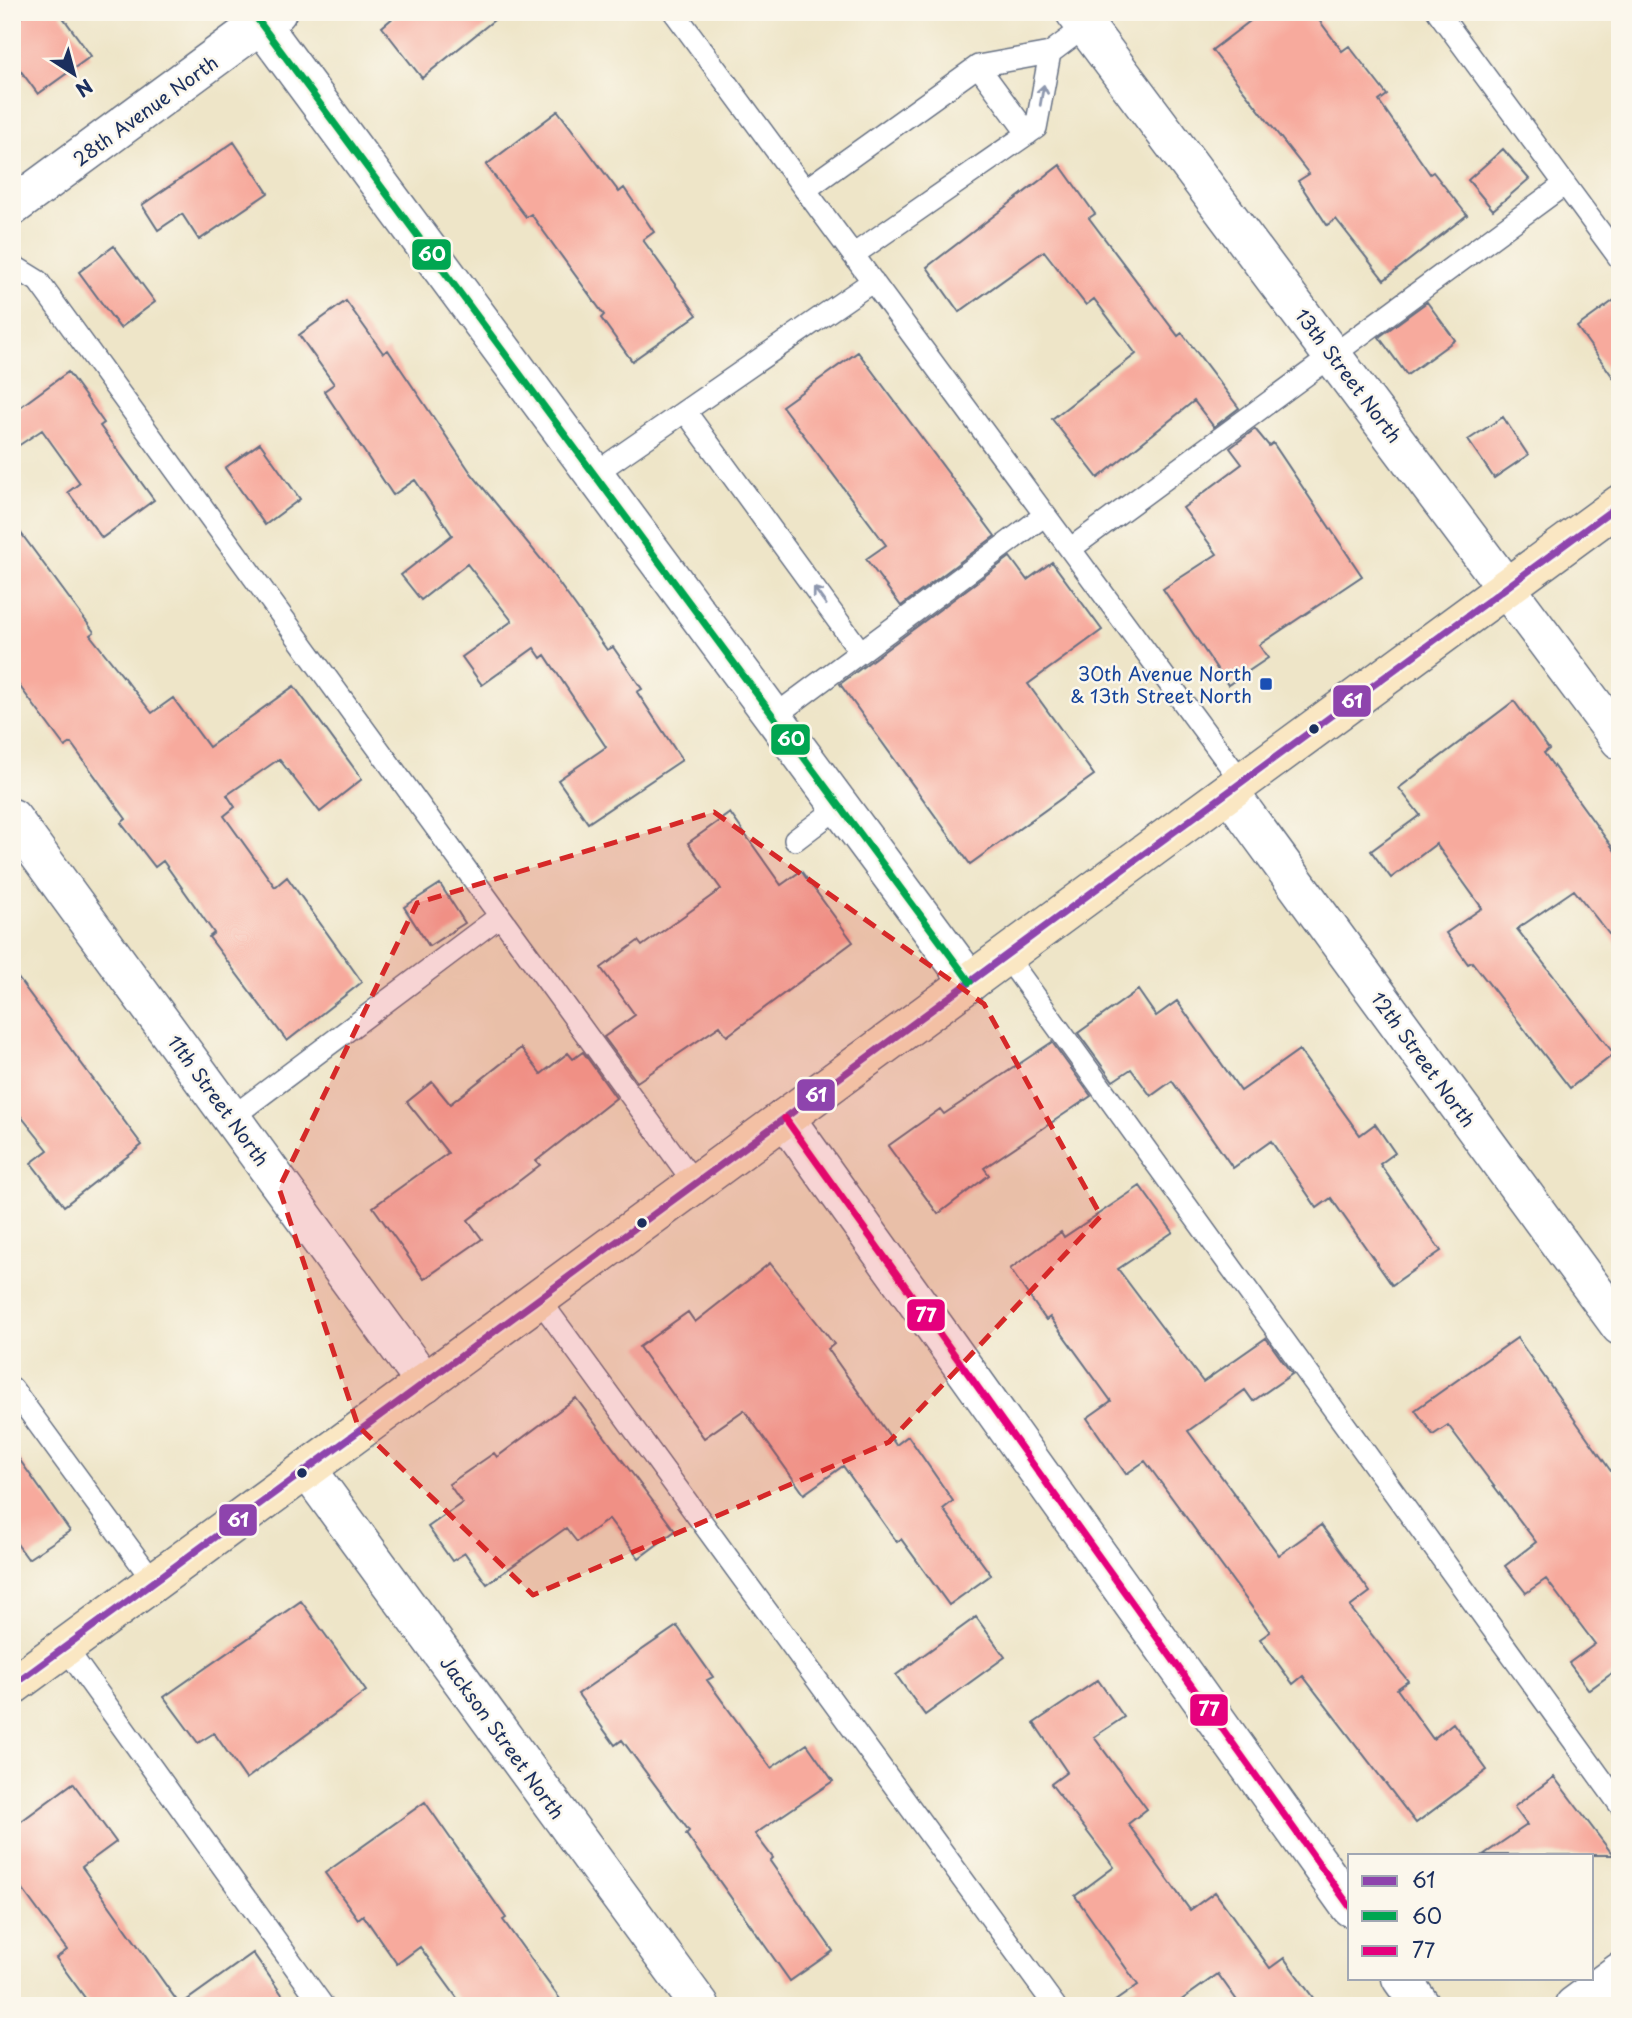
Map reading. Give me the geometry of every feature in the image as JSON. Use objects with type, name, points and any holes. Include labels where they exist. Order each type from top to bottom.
[{"type":"street","name":"28th Avenue North","points":[[12,207],[263,16]]},
{"type":"street","points":[[263,16],[594,474],[970,982]]},
{"type":"street","name":"13th Street North","points":[[1080,19],[1620,740]]},
{"type":"street","points":[[12,1686],[1620,504]]},
{"type":"street","name":"12th Street North","points":[[1236,787],[1620,1326]]},
{"type":"street","name":"11th Street North","points":[[12,818],[425,1383]]},
{"type":"street","points":[[785,1118],[1348,1904]]},
{"type":"street","name":"Jackson Street North","points":[[307,1469],[700,2006]]},
{"type":"street","points":[[1574,2006],[1620,1972]]},
{"type":"street","points":[[1402,1980],[1421,2006]]},
{"type":"lane","points":[[674,12],[1070,549],[1236,787]]},
{"type":"lane","points":[[1438,12],[1620,259]]},
{"type":"lane","points":[[853,255],[1036,128],[1050,53],[1080,19]]},
{"type":"lane","points":[[805,190],[978,66],[1050,53]]},
{"type":"lane","points":[[978,66],[1028,134]]},
{"type":"lane","points":[[1070,549],[1564,184]]},
{"type":"lane","points":[[12,265],[38,281],[695,1184]]},
{"type":"lane","points":[[594,474],[873,281]]},
{"type":"lane","points":[[685,411],[860,651]]},
{"type":"lane","points":[[774,717],[1045,515]]},
{"type":"lane","points":[[794,840],[840,806]]},
{"type":"lane","points":[[231,1118],[499,916]]},
{"type":"lane","points":[[1006,956],[1620,1805]]},
{"type":"lane","points":[[540,1298],[1055,2006]]},
{"type":"lane","points":[[12,1388],[154,1582]]},
{"type":"lane","points":[[65,1647],[323,2006]]},
{"type":"highlighted area","points":[[714,812],[984,1004],[1101,1216],[889,1442],[533,1595],[358,1426],[279,1188],[417,903]]},
{"type":"building","points":[[28,12],[59,12],[91,56],[38,94],[12,59],[12,24]]},
{"type":"building","points":[[400,12],[504,12],[422,78],[382,27]]},
{"type":"building","points":[[1262,12],[1313,12],[1342,51],[1349,46],[1387,95],[1379,101],[1430,174],[1433,172],[1467,215],[1384,280],[1336,219],[1327,225],[1298,181],[1309,174],[1212,50]]},
{"type":"building","points":[[558,111],[619,192],[624,188],[654,232],[643,240],[697,315],[632,361],[601,318],[604,315],[531,214],[526,217],[486,165]]},
{"type":"building","points":[[234,142],[268,193],[199,240],[182,214],[158,230],[142,205]]},
{"type":"building","points":[[1503,149],[1529,179],[1493,210],[1468,180]]},
{"type":"building","points":[[1060,165],[1095,214],[1089,218],[1178,336],[1182,333],[1239,408],[1214,427],[1194,401],[1098,478],[1052,419],[1136,354],[1094,299],[1086,305],[1044,251],[959,312],[927,267]]},
{"type":"building","points":[[114,246],[155,302],[120,328],[79,272]]},
{"type":"building","points":[[1620,296],[1620,387],[1577,327]]},
{"type":"building","points":[[346,301],[383,353],[388,350],[471,473],[545,564],[607,650],[613,647],[642,689],[637,692],[682,760],[588,823],[558,780],[606,747],[545,655],[541,658],[534,648],[482,685],[462,657],[512,621],[467,564],[421,600],[401,575],[452,535],[415,480],[393,495],[324,391],[334,384],[299,335]]},
{"type":"building","points":[[1427,302],[1455,340],[1407,375],[1379,337]]},
{"type":"building","points":[[858,352],[995,536],[901,606],[866,559],[886,545],[782,406]]},
{"type":"building","points":[[68,372],[104,423],[100,426],[154,500],[102,538],[68,492],[80,483],[42,430],[12,450],[12,413]]},
{"type":"building","points":[[1503,417],[1528,455],[1494,478],[1468,440]]},
{"type":"building","points":[[1255,429],[1269,446],[1273,443],[1362,576],[1259,645],[1268,658],[1228,685],[1163,589],[1217,554],[1183,508],[1242,464],[1230,448]]},
{"type":"building","points":[[260,443],[300,499],[265,525],[225,468]]},
{"type":"building","points":[[12,521],[94,632],[90,635],[152,713],[173,698],[209,747],[294,686],[362,779],[320,812],[279,759],[227,795],[235,807],[224,816],[275,887],[287,877],[362,982],[287,1041],[209,937],[214,933],[163,861],[155,867],[121,823],[126,819],[71,743],[65,747],[12,676]]},
{"type":"building","points":[[1010,557],[1027,580],[1052,562],[1102,630],[1028,684],[1094,775],[970,864],[840,684]]},
{"type":"building","points":[[1514,701],[1549,749],[1544,753],[1620,858],[1620,948],[1574,890],[1517,929],[1614,1054],[1570,1088],[1472,962],[1468,964],[1446,933],[1482,908],[1436,844],[1391,878],[1371,851],[1420,815],[1399,788]]},
{"type":"building","points":[[730,813],[781,885],[801,871],[853,942],[727,1036],[720,1026],[637,1082],[604,1037],[635,1015],[601,968],[638,941],[642,946],[721,889],[688,843]]},
{"type":"building","points":[[440,884],[465,923],[429,946],[404,907]]},
{"type":"building","points":[[12,970],[142,1145],[64,1206],[31,1163],[48,1150],[12,1105]]},
{"type":"building","points":[[1138,990],[1156,1016],[1177,1001],[1241,1091],[1299,1050],[1360,1135],[1375,1124],[1395,1153],[1380,1164],[1441,1251],[1392,1285],[1331,1198],[1317,1208],[1271,1141],[1233,1168],[1172,1081],[1151,1096],[1131,1069],[1113,1081],[1078,1033]]},
{"type":"building","points":[[1052,1042],[1091,1096],[984,1168],[989,1175],[938,1214],[888,1146],[940,1109],[944,1114]]},
{"type":"building","points":[[521,1048],[541,1074],[568,1053],[573,1059],[583,1052],[616,1098],[536,1161],[540,1165],[468,1220],[482,1239],[424,1279],[373,1207],[448,1153],[407,1102],[432,1082],[450,1104]]},
{"type":"building","points":[[1140,1186],[1173,1232],[1118,1269],[1203,1382],[1266,1338],[1292,1374],[1253,1401],[1245,1390],[1188,1431],[1279,1555],[1321,1525],[1370,1592],[1350,1607],[1408,1681],[1397,1689],[1433,1739],[1453,1723],[1487,1770],[1416,1823],[1303,1676],[1293,1684],[1260,1639],[1270,1632],[1145,1461],[1126,1474],[1087,1418],[1111,1401],[1050,1317],[1046,1320],[1010,1269],[1061,1232],[1064,1237]]},
{"type":"building","points":[[770,1263],[834,1344],[828,1349],[896,1445],[908,1436],[953,1501],[943,1509],[991,1575],[949,1605],[901,1539],[897,1542],[843,1466],[804,1494],[744,1410],[704,1438],[639,1347],[688,1312],[695,1322]]},
{"type":"building","points":[[1517,1338],[1620,1484],[1620,1677],[1615,1671],[1589,1690],[1569,1663],[1595,1644],[1546,1579],[1526,1593],[1505,1566],[1536,1542],[1448,1425],[1433,1435],[1415,1410]]},
{"type":"building","points":[[576,1398],[675,1531],[639,1558],[609,1519],[577,1542],[566,1528],[487,1584],[465,1553],[452,1561],[428,1527],[462,1503],[449,1484],[494,1453],[497,1457]]},
{"type":"building","points":[[12,1449],[70,1531],[28,1559],[12,1537]]},
{"type":"building","points":[[301,1601],[366,1691],[246,1779],[214,1733],[198,1743],[164,1697]]},
{"type":"building","points":[[976,1617],[1005,1657],[925,1715],[896,1675]]},
{"type":"building","points":[[677,1626],[713,1677],[707,1680],[771,1768],[807,1744],[833,1781],[755,1834],[773,1858],[770,1861],[833,1951],[790,1981],[686,1834],[689,1831],[622,1740],[615,1745],[578,1694]]},
{"type":"building","points":[[1098,1680],[1124,1717],[1094,1737],[1147,1809],[1128,1824],[1190,1910],[1215,1892],[1270,1968],[1284,1958],[1319,2006],[1241,2006],[1218,1974],[1173,2006],[1108,2006],[1138,1985],[1075,1896],[1114,1867],[1051,1784],[1067,1772],[1034,1723]]},
{"type":"building","points":[[1554,1777],[1613,1855],[1484,1854],[1527,1825],[1514,1807]]},
{"type":"building","points":[[73,1783],[116,1842],[82,1867],[180,2005],[253,1953],[290,2006],[91,2006],[56,1958],[67,1950],[12,1875],[12,1828]]},
{"type":"building","points":[[425,1802],[506,1918],[503,1920],[565,2006],[463,2006],[420,1947],[397,1964],[363,1915],[358,1919],[325,1873]]},
{"type":"transit line","name":"60","points":[[252,12],[970,982]]},
{"type":"transit line","name":"61","points":[[12,1686],[1620,504]]},
{"type":"transit line","name":"77","points":[[785,1118],[1348,1904]]},
{"type":"place","name":"30th Avenue North & 13th Street North","points":[[1266,684]]}]
